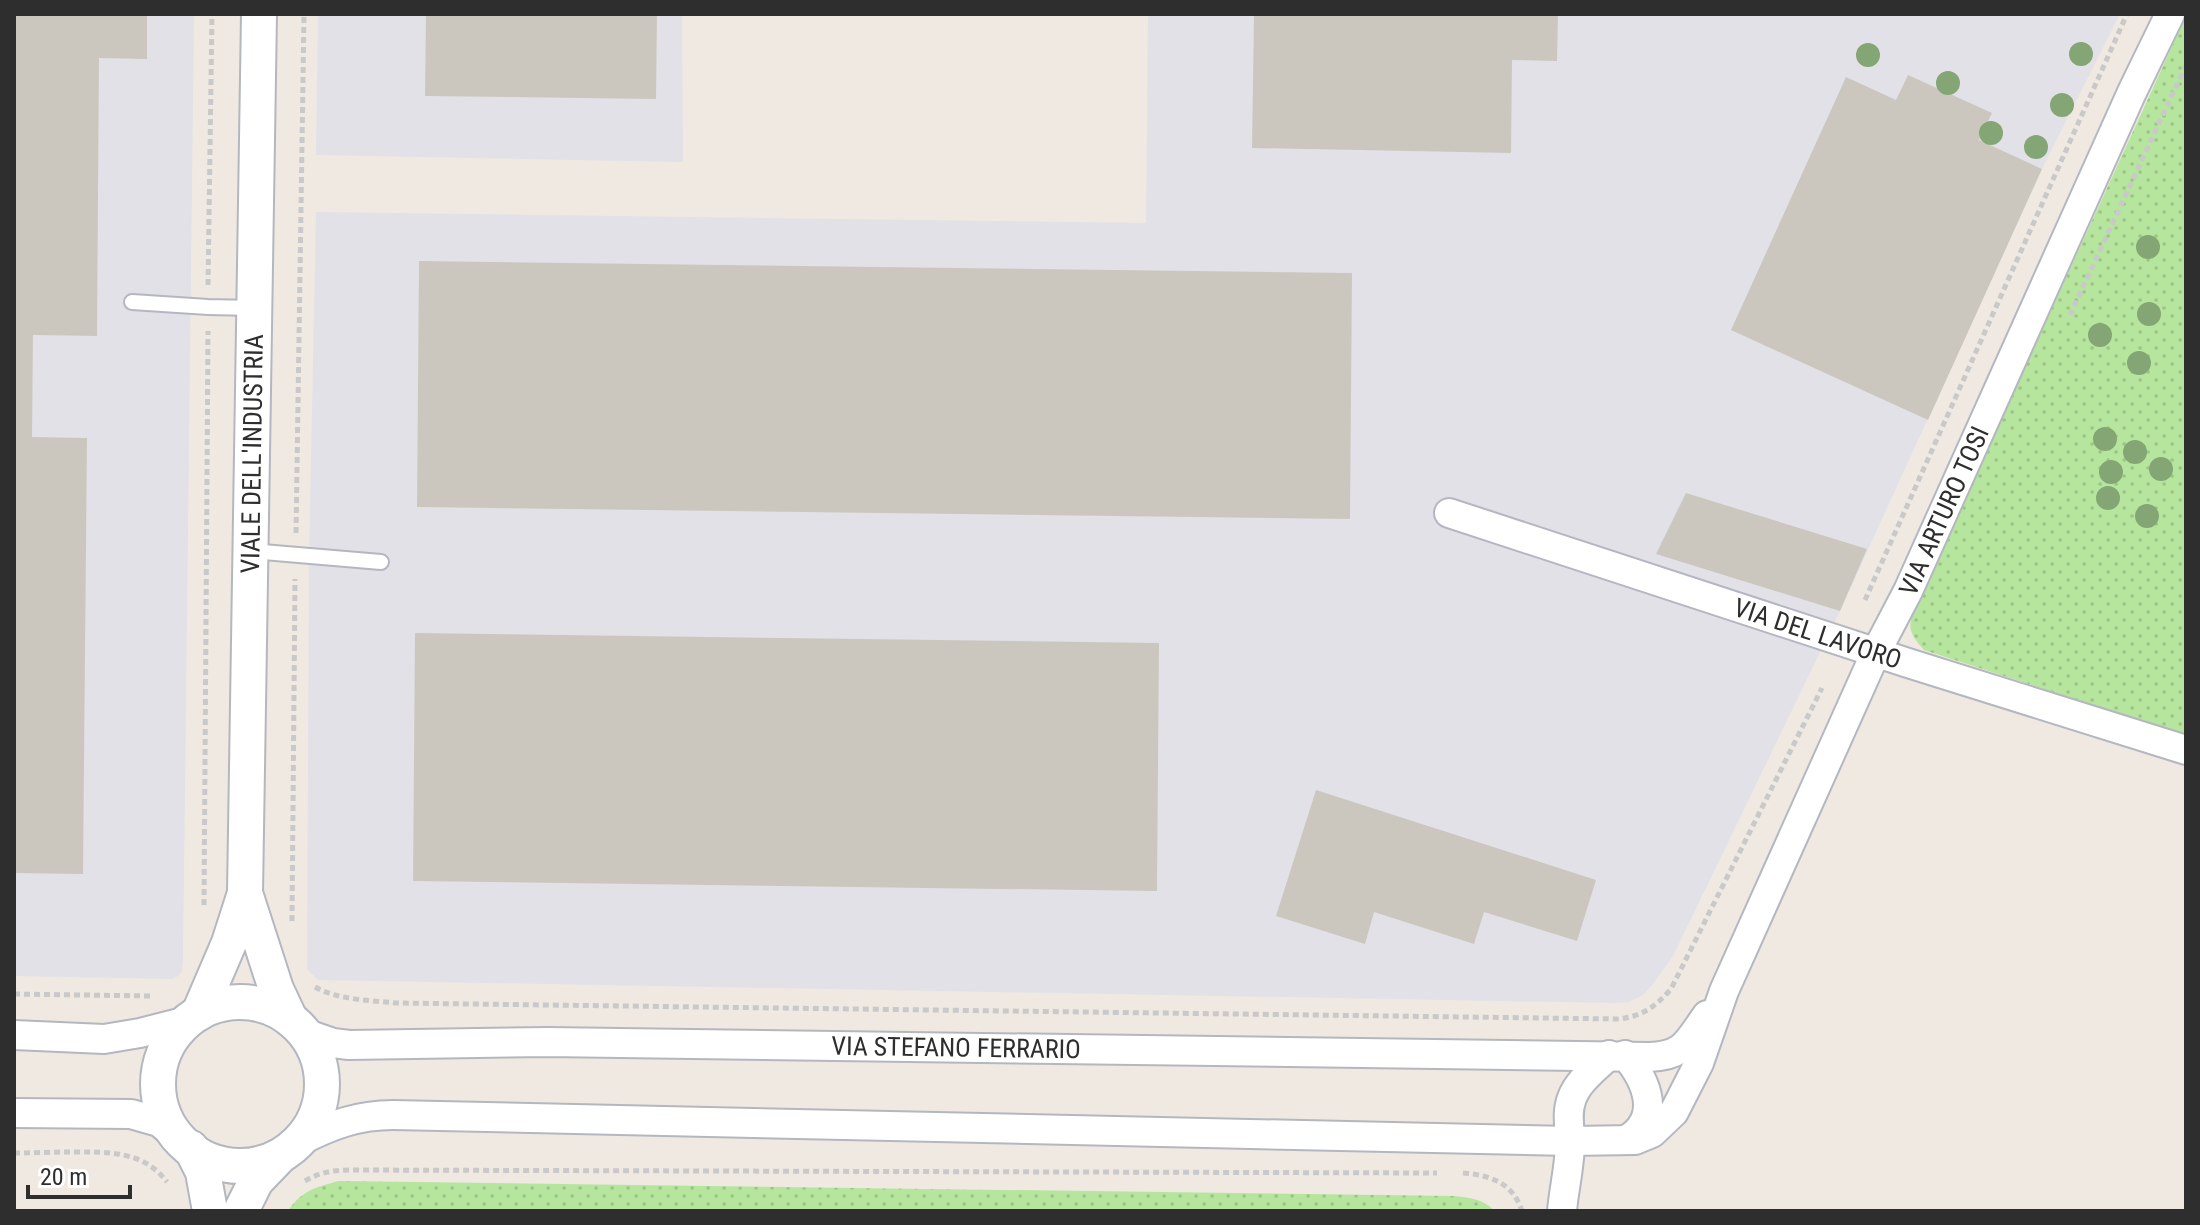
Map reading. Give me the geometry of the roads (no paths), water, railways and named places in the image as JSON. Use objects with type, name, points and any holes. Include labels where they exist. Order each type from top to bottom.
[{"type":"street","name":"VIALE DELL'INDUSTRIA","points":[[245,893],[259,14]]},
{"type":"street","name":"VIA ARTURO TOSI","points":[[1570,1141],[1635,1140],[1652,1133],[1674,1112],[1699,1063],[1724,991],[1876,652],[1908,591],[2164,19]]},
{"type":"street","name":"VIA DEL LAVORO","points":[[1449,513],[1845,643],[2186,750]]},
{"type":"street","points":[[210,1211],[203,1172],[166,1118],[159,1093],[160,1066],[170,1041],[193,1017],[229,943],[245,893]]},
{"type":"street","points":[[241,1211],[256,1181],[314,1122],[322,1087],[316,1053],[276,989],[245,893]]},
{"type":"street","name":"VIA ARTURO TOSI","points":[[1617,1055],[1662,1056],[1678,1052],[1724,991]]},
{"type":"street","points":[[14,1035],[104,1039],[140,1033],[193,1017],[221,1004],[246,1002],[269,1007],[297,1026]]},
{"type":"street","name":"VIA STEFANO FERRARIO","points":[[297,1026],[333,1043],[349,1045],[548,1042],[1617,1055]]},
{"type":"street","points":[[1562,1211],[1570,1141],[1568,1120],[1573,1095],[1583,1081],[1617,1055],[1641,1077],[1648,1104],[1648,1113],[1641,1127],[1636,1134],[1621,1142]]},
{"type":"street","points":[[14,1113],[131,1114],[159,1122],[202,1157],[227,1165],[254,1165],[342,1122],[374,1115],[1570,1141]]},
{"type":"lane","points":[[132,302],[254,308]]},
{"type":"lane","points":[[252,551],[381,562]]}]
